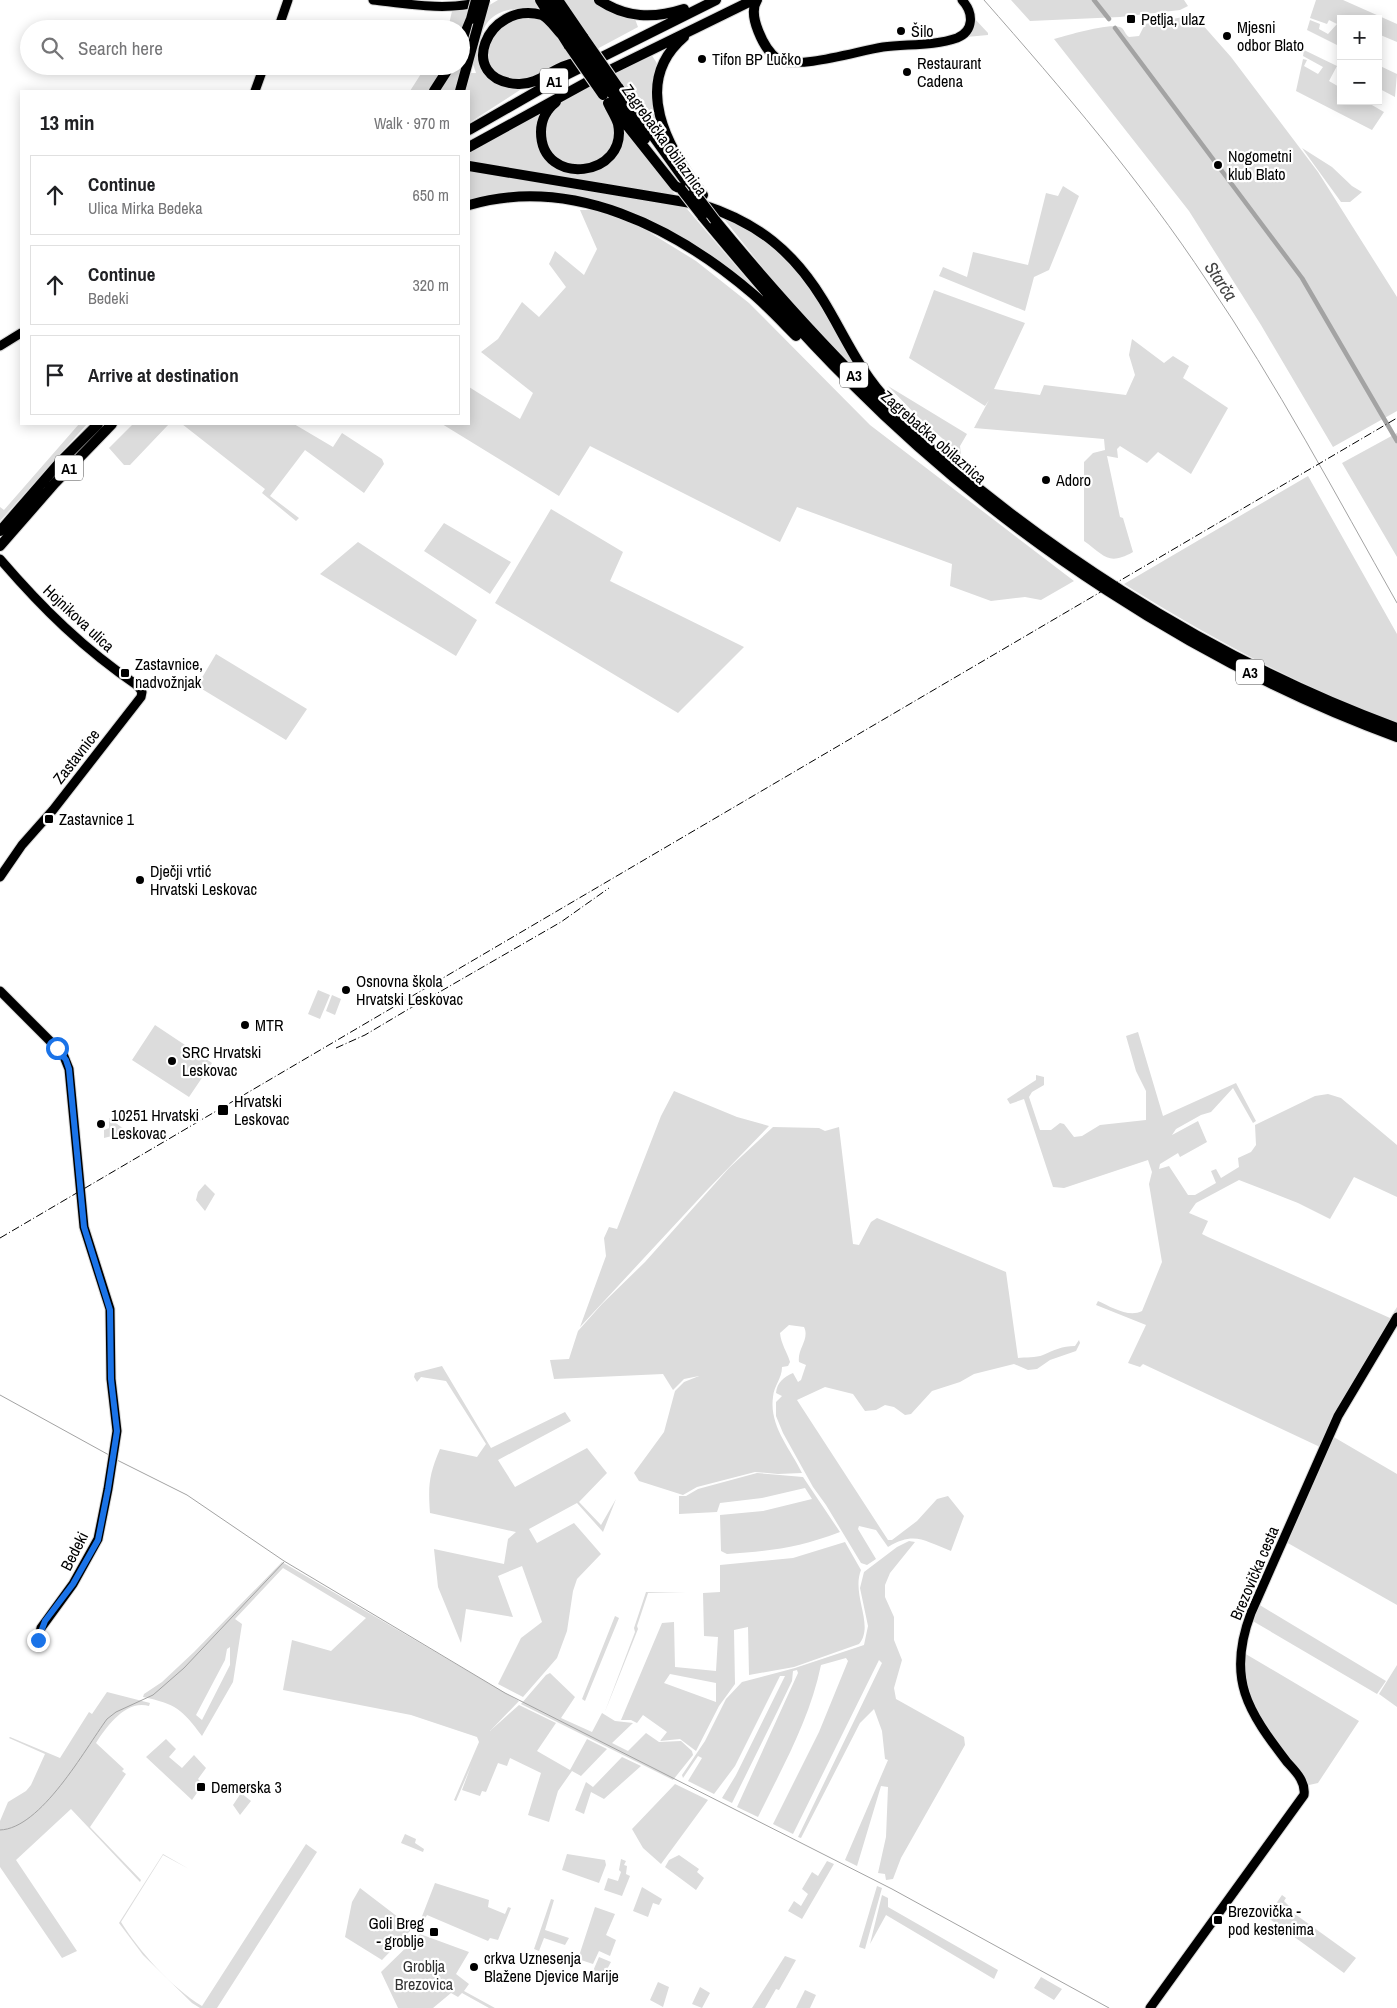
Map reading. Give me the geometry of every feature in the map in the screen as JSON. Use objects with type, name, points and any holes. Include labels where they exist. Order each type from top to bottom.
[{"type":"highway","points":[[470,21],[476,0]]},
{"type":"highway","points":[[470,55],[485,0]]},
{"type":"highway","points":[[540,0],[561,34]]},
{"type":"highway","name":"Zagrebačka obilaznica","points":[[549,0],[610,94],[702,216],[784,313],[860,392],[944,469],[1052,552],[1104,588],[1179,633],[1261,678],[1356,722],[1397,737]]},
{"type":"highway","name":"Zagrebačka obilaznica","points":[[558,0],[577,42]]},
{"type":"highway","points":[[598,0],[612,8],[635,15],[666,14],[684,9],[702,0]]},
{"type":"highway","name":"A1","points":[[470,139],[716,0]]},
{"type":"highway","name":"A1","points":[[470,129],[558,79],[738,0]]},
{"type":"highway","points":[[699,194],[679,160],[658,106],[656,88],[661,66],[670,49],[696,28],[753,0]]},
{"type":"highway","points":[[758,0],[753,10],[754,22],[770,54],[777,59]]},
{"type":"highway","points":[[684,9],[645,40],[602,74],[555,102],[549,108],[542,122],[542,140],[552,158],[564,167],[582,170],[596,167],[613,152],[618,134],[618,125],[610,94],[577,42],[561,34],[542,14],[529,9],[509,9],[498,15],[487,26],[483,41],[484,58],[491,71],[498,78],[516,84],[538,80],[575,63],[645,40],[696,28]]},
{"type":"highway","points":[[724,14],[742,13],[754,22]]},
{"type":"highway","points":[[470,124],[575,63]]},
{"type":"highway","points":[[470,147],[602,74]]},
{"type":"highway","points":[[435,90],[444,75]]},
{"type":"highway","points":[[460,90],[464,75]]},
{"type":"highway","name":"Zagrebačka obilaznica","points":[[610,94],[699,194],[727,234],[813,334],[882,403],[971,481],[1074,559],[1190,630],[1313,694],[1397,728]]},
{"type":"highway","points":[[472,167],[703,205],[740,219],[765,234],[804,271],[865,372],[887,399],[921,432],[926,443]]},
{"type":"highway","points":[[470,205],[505,197],[557,197],[590,202],[645,224],[706,258],[753,294],[848,388],[860,392]]},
{"type":"highway","points":[[60,462],[71,444],[89,425]]},
{"type":"highway","name":"A1","points":[[0,531],[60,462],[101,428]]},
{"type":"highway","name":"A1","points":[[0,546],[101,428]]},
{"type":"main road","points":[[281,20],[288,0]]},
{"type":"main road","points":[[373,0],[442,6],[463,6],[485,0]]},
{"type":"main road","points":[[777,59],[788,63],[811,61],[875,48],[957,38],[965,33],[970,24],[970,12],[962,0]]},
{"type":"main road","points":[[254,90],[260,75]]},
{"type":"main road","points":[[0,346],[20,334]]},
{"type":"main road","name":"Hojnikova ulica","points":[[3,563],[68,632],[138,686],[142,692]]},
{"type":"main road","name":"Zastavnice","points":[[0,877],[29,837],[59,803],[141,697],[142,692]]},
{"type":"main road","name":"Bedeki","points":[[0,991],[63,1054],[69,1069],[84,1227],[110,1310],[111,1379],[117,1431],[114,1458],[98,1540],[73,1584],[41,1628],[37,1646]]},
{"type":"main road","name":"Brezovička cesta","points":[[1150,2008],[1304,1795],[1303,1782],[1262,1728],[1247,1701],[1241,1677],[1243,1639],[1251,1613],[1338,1416],[1397,1317]]},
{"type":"green space","points":[[498,0],[535,0],[543,12],[513,9],[501,12],[491,18],[485,27],[481,38],[486,68],[523,88],[470,122],[470,90],[463,90],[467,75],[476,73],[472,61],[486,7]]},
{"type":"green space","points":[[564,0],[593,0],[609,10],[635,19],[638,27],[597,49]]},
{"type":"green space","points":[[1011,0],[1184,0],[1188,6],[1180,10],[1120,17],[1030,21]]},
{"type":"green space","points":[[1316,0],[1343,0],[1377,15],[1337,15],[1337,24],[1329,20],[1327,24],[1310,18]]},
{"type":"green space","points":[[478,9],[470,39],[470,29]]},
{"type":"green space","points":[[470,10],[467,20],[450,20],[452,11]]},
{"type":"green space","points":[[516,11],[544,19],[575,60],[530,81],[503,78],[491,68],[487,59],[490,26],[498,18]]},
{"type":"green space","points":[[1194,15],[1231,57],[1318,172],[1397,297],[1397,411],[1333,447],[1261,325],[1189,211],[1054,39],[1109,26],[1122,28],[1129,37],[1139,36],[1145,24]]},
{"type":"green space","points":[[1382,17],[1397,24],[1397,42],[1382,36]]},
{"type":"green space","points":[[974,18],[988,33],[988,35],[966,37]]},
{"type":"green space","points":[[1310,20],[1320,24],[1319,29],[1328,34],[1337,24],[1337,45],[1307,30]]},
{"type":"green space","points":[[1304,50],[1337,66],[1329,81],[1337,86],[1337,105],[1372,105],[1384,112],[1372,130],[1296,91],[1303,59],[1307,60],[1304,66],[1318,74],[1323,67],[1303,56]]},
{"type":"green space","points":[[651,54],[658,65],[654,83],[679,165],[614,73]]},
{"type":"green space","points":[[1382,67],[1397,74],[1395,97],[1382,90]]},
{"type":"green space","points":[[420,75],[440,75],[431,90],[411,90]]},
{"type":"green space","points":[[447,75],[460,75],[456,90],[438,90]]},
{"type":"green space","points":[[592,84],[611,114],[615,137],[606,156],[579,168],[551,155],[544,132],[545,124],[548,116],[561,103]]},
{"type":"green space","points":[[545,109],[539,127],[557,165],[604,165],[621,124],[677,197],[470,162],[470,148]]},
{"type":"green space","points":[[1302,148],[1332,167],[1352,186],[1362,192],[1350,202],[1341,202]]},
{"type":"green space","points":[[470,170],[682,203],[771,307],[706,256],[587,200],[470,203]]},
{"type":"green space","points":[[1063,186],[1079,196],[1049,270],[1034,277],[1025,311],[939,276],[943,267],[967,277],[973,252],[1028,265],[1046,193],[1058,196]]},
{"type":"green space","points":[[580,210],[597,210],[636,224],[696,261],[749,303],[870,425],[1074,581],[1041,600],[1025,597],[991,601],[950,586],[952,564],[797,507],[780,542],[590,446],[559,496],[444,425],[470,425],[470,388],[520,419],[533,393],[481,352],[498,339],[522,302],[539,317],[566,287],[549,264],[555,251],[584,275],[597,249]]},
{"type":"green space","points":[[720,214],[763,236],[807,280],[867,383],[786,297]]},
{"type":"green space","points":[[934,290],[1025,323],[994,389],[1040,395],[1044,385],[1126,395],[1135,375],[1129,355],[1132,339],[1164,363],[1173,356],[1189,366],[1183,378],[1228,408],[1191,474],[1158,452],[1147,463],[1120,446],[1117,449],[1118,458],[1107,456],[1120,517],[1123,518],[1133,552],[1112,559],[1102,555],[1084,541],[1084,462],[1093,453],[1105,450],[1104,439],[974,428],[989,400],[985,406],[909,358]]},
{"type":"green space","points":[[888,386],[967,434],[960,446],[961,455],[916,415]]},
{"type":"green space","points":[[78,425],[86,425],[0,521],[0,507],[4,510]]},
{"type":"green space","points":[[132,425],[168,425],[130,465],[124,465],[109,448]]},
{"type":"green space","points":[[183,425],[296,425],[333,447],[342,433],[382,459],[384,464],[364,493],[305,450],[270,496],[299,518],[296,521],[262,493],[265,489]]},
{"type":"green space","points":[[1397,433],[1397,557],[1342,463]]},
{"type":"green space","points":[[1308,476],[1397,634],[1397,723],[1326,694],[1257,660],[1189,623],[1124,584]]},
{"type":"green space","points":[[551,509],[623,552],[610,581],[744,647],[678,713],[495,603]]},
{"type":"green space","points":[[444,523],[511,562],[490,594],[424,551]]},
{"type":"green space","points":[[358,542],[477,620],[456,656],[320,574]]},
{"type":"green space","points":[[216,654],[307,709],[286,740],[197,686]]},
{"type":"green space","points":[[318,990],[330,995],[320,1019],[308,1014]]},
{"type":"green space","points":[[332,995],[341,999],[335,1015],[326,1011]]},
{"type":"green space","name":"SRC Hrvatski Leskovac","points":[[155,1025],[212,1063],[189,1097],[132,1060]]},
{"type":"green space","points":[[1138,1032],[1163,1116],[1236,1083],[1256,1121],[1253,1123],[1233,1088],[1211,1112],[1201,1115],[1176,1129],[1172,1135],[1198,1121],[1207,1142],[1180,1157],[1178,1153],[1160,1164],[1159,1169],[1169,1166],[1188,1195],[1195,1195],[1216,1183],[1211,1171],[1216,1169],[1221,1178],[1239,1167],[1238,1158],[1251,1152],[1256,1145],[1255,1125],[1315,1096],[1328,1094],[1341,1098],[1397,1145],[1397,1197],[1354,1177],[1330,1219],[1298,1203],[1239,1180],[1196,1203],[1189,1213],[1208,1221],[1202,1234],[1208,1237],[1390,1318],[1397,1307],[1397,1312],[1346,1397],[1320,1447],[1143,1364],[1140,1367],[1128,1363],[1146,1325],[1096,1305],[1098,1301],[1114,1309],[1126,1312],[1137,1313],[1142,1311],[1162,1262],[1149,1184],[1152,1172],[1148,1160],[1064,1188],[1053,1187],[1024,1099],[1010,1104],[1007,1099],[1036,1080],[1036,1075],[1044,1077],[1044,1085],[1032,1092],[1029,1097],[1040,1130],[1051,1130],[1060,1123],[1064,1124],[1074,1137],[1082,1136],[1100,1125],[1146,1120],[1146,1091],[1136,1071],[1126,1036]]},
{"type":"green space","points":[[674,1091],[737,1117],[769,1126],[580,1327],[606,1256],[604,1238],[609,1227],[617,1229],[661,1116]]},
{"type":"green space","points":[[109,1118],[128,1132],[104,1138],[104,1130],[109,1128]]},
{"type":"green space","points":[[773,1127],[819,1128],[825,1131],[839,1127],[853,1244],[859,1245],[871,1222],[877,1218],[1006,1272],[1018,1358],[1040,1356],[1062,1348],[1075,1346],[1079,1340],[1080,1343],[1076,1351],[1050,1360],[1037,1369],[1028,1370],[1014,1364],[974,1374],[960,1382],[932,1391],[911,1414],[905,1415],[894,1407],[885,1405],[876,1410],[865,1411],[853,1394],[825,1387],[797,1400],[888,1540],[892,1540],[917,1521],[937,1499],[948,1496],[964,1516],[951,1551],[920,1539],[905,1539],[888,1547],[876,1530],[859,1526],[858,1529],[876,1559],[867,1565],[861,1563],[813,1487],[783,1433],[776,1416],[776,1402],[782,1396],[776,1393],[779,1383],[793,1373],[798,1382],[801,1380],[806,1365],[799,1362],[805,1340],[804,1327],[789,1325],[780,1333],[790,1362],[788,1366],[782,1367],[774,1393],[773,1408],[777,1427],[802,1473],[778,1474],[755,1472],[697,1487],[683,1495],[639,1481],[634,1473],[664,1432],[675,1391],[684,1382],[699,1376],[684,1379],[673,1390],[663,1374],[554,1379],[550,1360],[569,1359],[578,1331],[602,1304],[645,1262],[729,1168]]},
{"type":"green space","points":[[205,1184],[215,1194],[205,1211],[196,1200],[198,1192]]},
{"type":"green space","points":[[442,1366],[491,1448],[565,1412],[571,1421],[498,1460],[515,1487],[587,1448],[607,1473],[579,1502],[601,1525],[616,1499],[603,1532],[577,1503],[529,1529],[537,1543],[574,1523],[601,1554],[577,1579],[573,1591],[567,1631],[557,1658],[523,1697],[498,1684],[521,1638],[542,1622],[522,1566],[498,1576],[513,1617],[466,1609],[461,1643],[438,1587],[434,1549],[504,1564],[508,1539],[516,1532],[430,1513],[430,1480],[440,1449],[477,1457],[486,1444],[446,1381],[421,1377],[417,1382],[414,1377],[415,1373]]},
{"type":"green space","points":[[1332,1436],[1397,1474],[1397,1605],[1286,1542]]},
{"type":"green space","points":[[757,1473],[803,1477],[840,1532],[811,1542],[784,1548],[727,1554],[721,1551],[720,1515],[763,1511],[812,1499],[805,1488],[762,1498],[720,1503],[717,1512],[679,1514],[679,1496],[686,1496],[698,1489]]},
{"type":"green space","points":[[909,1541],[915,1542],[890,1573],[885,1585],[885,1597],[894,1617],[894,1640],[902,1660],[894,1688],[896,1699],[964,1737],[965,1745],[901,1858],[893,1879],[886,1880],[885,1874],[878,1873],[886,1837],[888,1787],[881,1786],[857,1866],[845,1860],[888,1760],[885,1759],[882,1731],[874,1709],[860,1723],[801,1838],[798,1837],[882,1663],[879,1660],[793,1834],[773,1824],[819,1732],[848,1661],[846,1658],[821,1665],[803,1724],[758,1817],[737,1807],[798,1673],[797,1670],[793,1671],[792,1681],[732,1803],[722,1798],[736,1775],[785,1676],[780,1676],[735,1766],[714,1794],[688,1781],[702,1758],[698,1756],[683,1778],[682,1775],[705,1741],[726,1699],[742,1682],[795,1668],[864,1645],[868,1626],[860,1588],[864,1572],[897,1547]]},
{"type":"green space","points":[[845,1542],[861,1570],[859,1589],[865,1628],[859,1644],[794,1667],[749,1675],[748,1627],[734,1630],[735,1684],[719,1706],[696,1751],[680,1739],[660,1741],[667,1732],[643,1715],[637,1723],[631,1720],[621,1720],[662,1623],[674,1622],[675,1667],[716,1671],[718,1637],[704,1636],[703,1593],[720,1592],[720,1565],[793,1558]],"holes":[[[670,1674],[716,1683],[716,1702],[664,1683]]]},
{"type":"green space","points":[[282,1562],[519,1701],[490,1731],[519,1705],[556,1723],[537,1751],[570,1770],[587,1739],[607,1749],[581,1776],[572,1771],[558,1791],[549,1822],[528,1815],[541,1773],[510,1758],[507,1766],[498,1763],[486,1792],[482,1791],[480,1796],[462,1790],[471,1766],[456,1801],[454,1800],[479,1742],[477,1737],[411,1715],[283,1690],[292,1640],[331,1651],[366,1618],[283,1568],[235,1619],[242,1624],[233,1682],[202,1736],[183,1714],[171,1705],[143,1697],[144,1694],[162,1682]],"holes":[[[230,1647],[230,1665],[202,1720],[196,1715],[225,1660],[227,1649]]]},
{"type":"green space","points":[[646,1592],[686,1593],[648,1593],[637,1626],[638,1629],[604,1714],[635,1632],[634,1628]]},
{"type":"green space","points":[[1258,1604],[1386,1681],[1377,1694],[1251,1620]]},
{"type":"green space","points":[[615,1616],[619,1618],[585,1701],[582,1699]]},
{"type":"green space","points":[[1244,1653],[1359,1721],[1318,1783],[1309,1785],[1307,1783],[1261,1722],[1245,1686]]},
{"type":"green space","points":[[1397,1665],[1397,1707],[1379,1694]]},
{"type":"green space","points":[[550,1673],[575,1697],[561,1718],[592,1732],[602,1713],[615,1721],[633,1723],[612,1743],[628,1751],[646,1733],[659,1742],[681,1741],[692,1751],[693,1755],[673,1780],[521,1704],[546,1675]]},
{"type":"green space","points":[[107,1692],[150,1703],[149,1706],[141,1705],[125,1710],[111,1722],[96,1743],[124,1769],[122,1771],[126,1774],[90,1827],[141,1880],[140,1882],[71,1809],[16,1860],[77,1951],[62,1958],[0,1867],[0,1821],[8,1802],[26,1791],[31,1785],[45,1754],[9,1738],[60,1758],[89,1712],[92,1714]]},
{"type":"green space","points":[[166,1739],[176,1749],[169,1757],[182,1768],[194,1755],[206,1768],[198,1779],[203,1784],[192,1800],[146,1757]]},
{"type":"green space","points":[[622,1757],[641,1766],[604,1799],[591,1792],[584,1814],[575,1810],[586,1782],[593,1787]]},
{"type":"green space","points":[[675,1784],[708,1800],[661,1864],[643,1848],[632,1829]]},
{"type":"green space","points":[[241,1793],[251,1801],[240,1815],[233,1805]]},
{"type":"green space","points":[[405,1834],[416,1839],[415,1843],[424,1849],[423,1852],[401,1843]]},
{"type":"green space","points":[[306,1844],[317,1852],[217,2008],[200,2008],[192,2003],[143,1955],[119,1923],[163,1854],[189,1869],[163,1855],[121,1922],[137,1945],[157,1968],[179,1989],[202,2006]]},
{"type":"green space","points":[[567,1854],[605,1860],[606,1865],[599,1883],[562,1870]]},
{"type":"green space","points":[[679,1855],[699,1869],[697,1872],[704,1878],[696,1890],[665,1867],[669,1860]]},
{"type":"green space","points":[[621,1859],[626,1861],[624,1865],[627,1866],[626,1874],[630,1876],[622,1896],[604,1890],[608,1878],[618,1881],[621,1872],[619,1870]]},
{"type":"green space","points":[[827,1861],[834,1864],[802,1919],[788,1911],[794,1901],[801,1906],[808,1894],[802,1889],[812,1872],[818,1876]]},
{"type":"green space","points":[[435,1883],[489,1900],[488,1907],[505,1914],[508,1907],[511,1908],[498,1940],[490,1938],[488,1941],[427,1915],[421,1925],[419,1924]]},
{"type":"green space","points":[[877,1886],[882,1888],[865,1949],[859,1947]]},
{"type":"green space","points":[[642,1887],[662,1899],[659,1905],[653,1903],[648,1917],[633,1911]]},
{"type":"green space","points":[[360,1888],[411,1927],[410,1931],[382,1960],[345,1937],[352,1902]]},
{"type":"green space","points":[[882,1895],[888,1898],[888,1907],[998,1970],[994,1979],[886,1915],[870,1944]]},
{"type":"green space","points":[[1282,1895],[1286,1898],[1284,1901],[1289,1906],[1288,1909],[1356,1958],[1344,1973],[1267,1917]]},
{"type":"green space","points":[[551,1899],[554,1900],[545,1930],[569,1938],[565,1945],[544,1938],[539,1951],[534,1949]]},
{"type":"green space","points":[[595,1907],[615,1914],[606,1935],[616,1940],[610,1956],[599,1951],[593,1964],[578,1959]]},
{"type":"green space","name":"Groblja Brezovica","points":[[420,1934],[469,1952],[456,1974],[469,1984],[464,1991],[495,2008],[489,2008],[462,1993],[458,1997],[451,1993],[433,2008],[398,2008],[381,1972]]},
{"type":"green space","points":[[785,1956],[796,1960],[779,1990],[776,1989],[765,2008],[752,2008]]},
{"type":"green space","points":[[599,1957],[611,1962],[604,1975],[593,1971]]},
{"type":"green space","points":[[1041,1977],[1062,1989],[1054,2000],[1034,1988]]},
{"type":"green space","points":[[658,1982],[669,1987],[663,2007],[650,2000]]},
{"type":"green space","points":[[700,1987],[710,1993],[702,2008],[692,2004]]},
{"type":"green space","points":[[805,1990],[816,1995],[810,2008],[796,2008]]},
{"type":"waterway","name":"Starča","points":[[984,0],[1100,137],[1182,244],[1233,320],[1282,400],[1397,603]]},
{"type":"waterway","points":[[1094,0],[1109,19]]},
{"type":"waterway","points":[[1115,28],[1302,278],[1397,441]]},
{"type":"waterway","points":[[0,1395],[109,1455]]},
{"type":"waterway","points":[[117,1460],[187,1495],[284,1561],[505,1693],[892,1889],[1109,2008]]},
{"type":"waterway","points":[[0,1830],[15,1826],[31,1816],[46,1802],[61,1785],[107,1719],[116,1712],[153,1695],[184,1668],[284,1562]]},
{"type":"railway","points":[[0,1238],[1397,418]]},
{"type":"railway","points":[[429,998],[561,922],[609,888]]},
{"type":"railway","points":[[336,1048],[365,1035],[434,994]]},
{"type":"place","name":"Petlja, ulaz","points":[[1131,19]]},
{"type":"place","name":"Šilo","points":[[901,31]]},
{"type":"place","name":"Mjesni odbor Blato","points":[[1227,36]]},
{"type":"place","name":"Tifon BP Lučko","points":[[702,59]]},
{"type":"place","name":"Restaurant Cadena","points":[[907,72]]},
{"type":"place","name":"Nogometni klub Blato","points":[[1218,165]]},
{"type":"place","name":"Adoro","points":[[1046,480]]},
{"type":"place","name":"Zastavnice, nadvožnjak","points":[[125,673]]},
{"type":"place","name":"Zastavnice 1","points":[[49,819]]},
{"type":"place","name":"Dječji vrtić Hrvatski Leskovac","points":[[140,880]]},
{"type":"place","name":"Osnovna škola Hrvatski Leskovac","points":[[346,990]]},
{"type":"place","name":"MTR","points":[[245,1025]]},
{"type":"place","name":"SRC Hrvatski Leskovac","points":[[172,1061]]},
{"type":"place","name":"Hrvatski Leskovac","points":[[223,1110]]},
{"type":"place","name":"10251 Hrvatski Leskovac","points":[[101,1124]]},
{"type":"place","name":"Demerska 3","points":[[201,1787]]},
{"type":"place","name":"Brezovička - pod kestenima","points":[[1218,1920]]},
{"type":"place","name":"Goli Breg - groblje","points":[[434,1932]]},
{"type":"place","name":"crkva Uznesenja Blažene Djevice Marije","points":[[474,1967]]},
{"type":"route","points":[[38,1640],[39,1632],[45,1621],[73,1584],[92,1554],[98,1540],[117,1431],[111,1379],[110,1310],[106,1292],[86,1237],[69,1069],[63,1054],[57,1048]]}]
